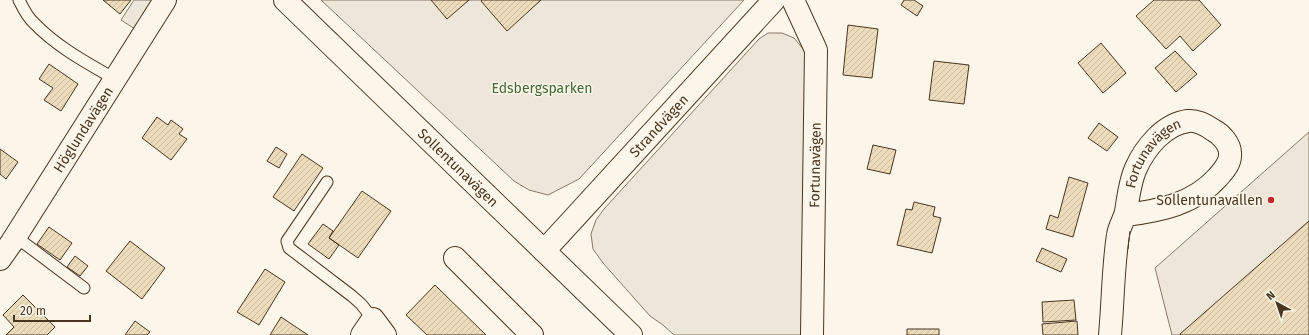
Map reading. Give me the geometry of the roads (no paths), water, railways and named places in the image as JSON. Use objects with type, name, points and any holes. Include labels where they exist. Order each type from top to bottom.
[{"type":"street","name":"Höglundavägen","points":[[4,245],[115,79],[165,0]]},
{"type":"street","name":"Sollentunavägen","points":[[285,0],[631,335]]},
{"type":"street","name":"Strandvägen","points":[[544,251],[774,0]]},
{"type":"street","name":"Fortunavägen","points":[[793,0],[816,50],[812,335]]},
{"type":"street","name":"Fortunavägen","points":[[1110,335],[1118,234],[1125,215],[1135,169],[1142,157],[1159,136],[1180,123],[1189,121],[1198,122],[1216,131],[1229,146],[1230,161],[1220,175],[1196,195],[1170,207],[1151,212],[1125,215]]},
{"type":"street","points":[[455,258],[532,335]]},
{"type":"lane","points":[[19,0],[33,23],[58,44],[115,79]]},
{"type":"lane","points":[[327,182],[288,241],[288,245],[289,248],[361,304],[373,330]]},
{"type":"lane","points":[[4,245],[24,243],[84,288]]},
{"type":"place","name":"Sollentunavallen","points":[[1271,200]]},
{"type":"park label","name":"Edsbergsparken","points":[[542,88]]}]
